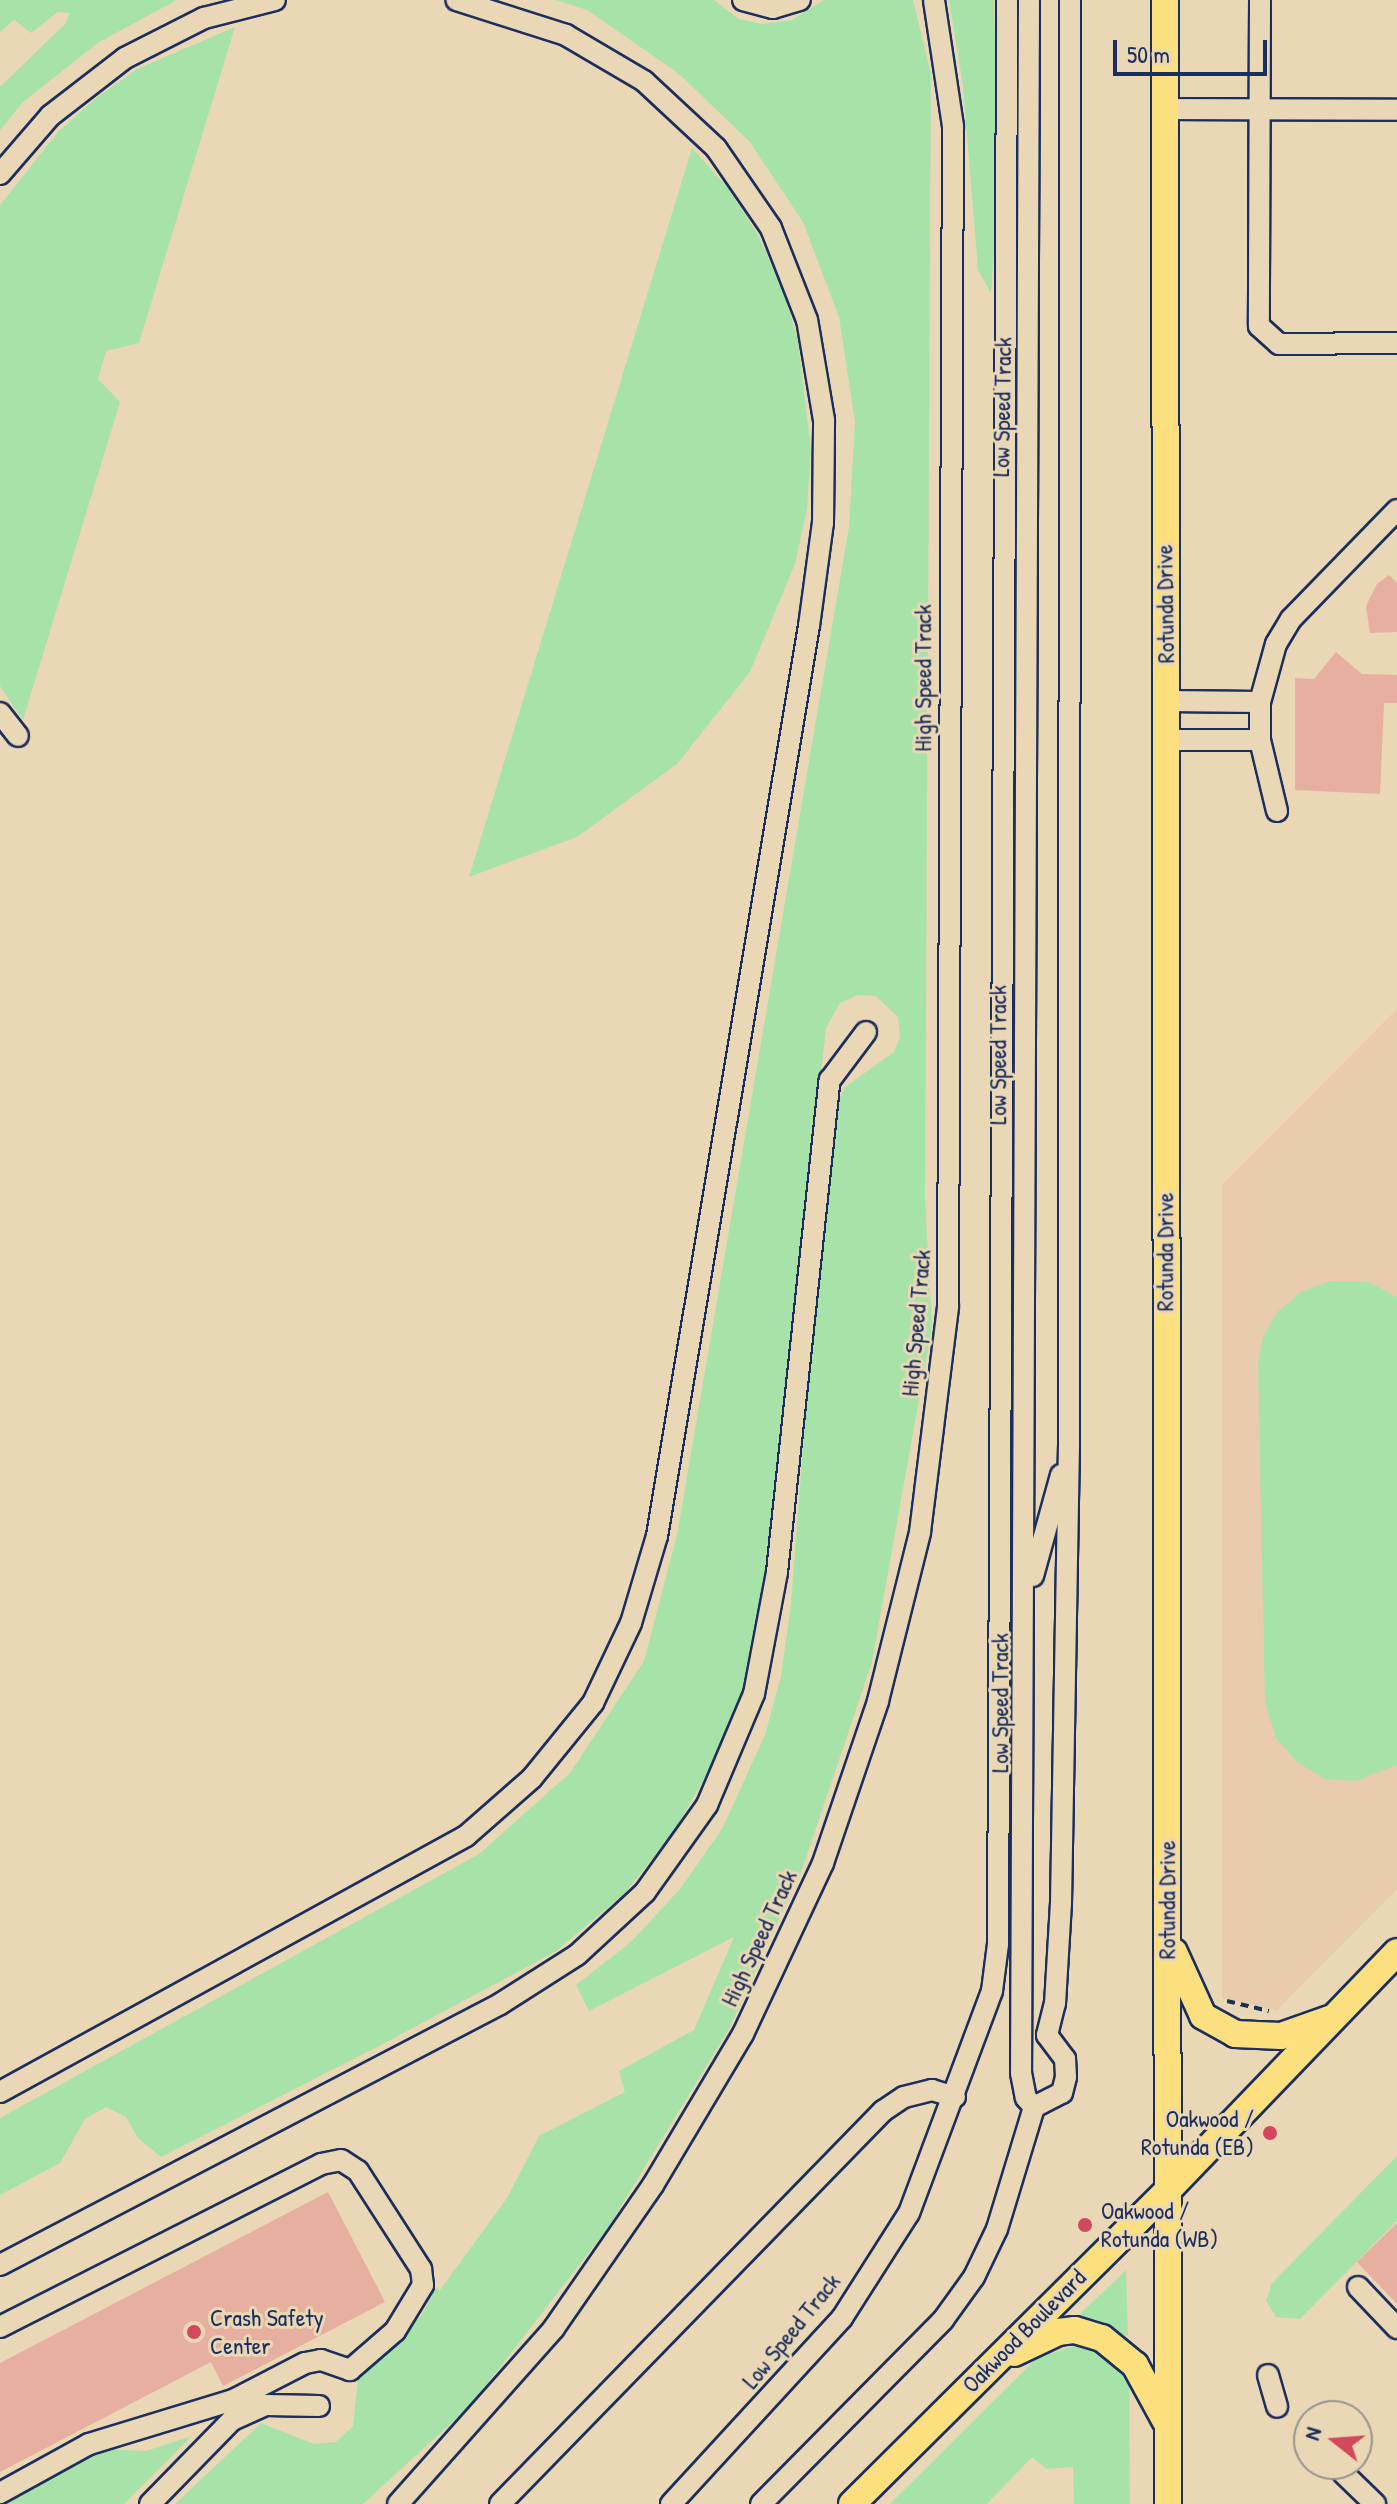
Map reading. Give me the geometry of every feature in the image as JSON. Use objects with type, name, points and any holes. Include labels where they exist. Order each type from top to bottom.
[{"type":"main road","name":"Rotunda Drive","points":[[1165,0],[1168,2504]]},
{"type":"main road","points":[[1167,1933],[1203,2016],[1220,2027],[1244,2036],[1281,2036],[1334,2017]]},
{"type":"main road","name":"Oakwood Boulevard","points":[[852,2504],[1168,2190],[1397,1952]]},
{"type":"main road","points":[[986,2368],[1058,2332],[1090,2332],[1120,2348],[1135,2365],[1168,2426]]},
{"type":"lane","points":[[0,174],[50,116],[125,58],[204,18],[275,0]]},
{"type":"lane","points":[[0,2092],[466,1836],[532,1778],[593,1703],[631,1623],[657,1536],[809,626],[823,523],[824,420],[807,320],[776,241],[716,148],[644,81],[566,35],[456,0]]},
{"type":"lane","points":[[743,0],[773,8],[800,0]]},
{"type":"lane","name":"High Speed Track","points":[[398,2504],[554,2328],[653,2185],[743,2034],[823,1863],[878,1701],[920,1532],[948,1291],[953,126],[934,0]]},
{"type":"lane","name":"Low Speed Track","points":[[671,2504],[842,2318],[909,2213],[955,2097],[992,1991],[998,1944],[1007,0]]},
{"type":"lane","name":"Low Speed Track","points":[[1029,0],[1031,281],[1023,646],[1027,1601],[1021,2073],[1026,2098],[1034,2107]]},
{"type":"lane","points":[[761,2504],[943,2320],[974,2277],[997,2229],[1034,2107],[1062,2093],[1066,2077],[1065,2059],[1047,2035],[1055,2004],[1061,1903],[1069,1445],[1070,0]]},
{"type":"lane","points":[[1260,0],[1259,326],[1279,344],[1397,343]]},
{"type":"lane","points":[[1165,109],[1397,110]]},
{"type":"lane","points":[[1277,811],[1260,740],[1260,702],[1276,644],[1291,619],[1397,510]]},
{"type":"lane","points":[[1166,701],[1260,702]]},
{"type":"lane","points":[[0,713],[18,736]]},
{"type":"lane","points":[[1166,740],[1260,740]]},
{"type":"lane","points":[[0,2265],[500,2004],[577,1955],[645,1892],[707,1805],[754,1694],[777,1572],[830,1080],[866,1032]]},
{"type":"lane","points":[[1027,1601],[1069,1445]]},
{"type":"lane","points":[[500,2504],[883,2111],[904,2097],[932,2090],[955,2097]]},
{"type":"lane","points":[[0,2327],[321,2164],[341,2160],[358,2171],[421,2269],[423,2285],[395,2331],[350,2370],[321,2360],[305,2363],[233,2400],[89,2444],[0,2493]]},
{"type":"lane","points":[[1358,2287],[1397,2328]]},
{"type":"lane","points":[[1268,2375],[1277,2407]]},
{"type":"lane","points":[[150,2504],[232,2420],[266,2405],[319,2406]]},
{"type":"lane","points":[[1350,2480],[1375,2504]]},
{"type":"path","points":[[1221,1999],[1278,2013]]},
{"type":"shaded area","points":[[1397,1009],[1397,1889],[1277,2010],[1222,1998],[1222,1185]]},
{"type":"green space","points":[[0,0],[177,0],[99,42],[23,102],[0,130],[0,87],[66,23],[70,13],[58,12],[31,33],[14,20],[0,32]]},
{"type":"green space","points":[[556,0],[714,0],[739,19],[762,24],[792,20],[824,0],[913,0],[931,74],[925,1196],[932,1327],[872,1662],[802,1870],[729,2029],[607,2229],[470,2406],[363,2504],[175,2504],[261,2423],[314,2444],[336,2442],[353,2426],[358,2380],[422,2315],[435,2288],[440,2290],[507,2198],[539,2136],[625,2092],[619,2071],[694,2030],[734,1937],[589,2011],[576,1985],[631,1942],[680,1889],[722,1829],[765,1735],[781,1676],[791,1604],[813,1316],[840,1098],[845,1087],[894,1052],[900,1037],[898,1017],[876,996],[857,995],[840,1003],[826,1028],[761,1623],[747,1681],[720,1751],[673,1833],[624,1894],[555,1952],[161,2157],[138,2138],[126,2117],[106,2107],[85,2119],[60,2163],[0,2195],[0,2118],[479,1854],[570,1773],[644,1661],[677,1535],[849,527],[855,422],[839,317],[803,222],[749,141],[678,73],[587,10]]},
{"type":"green space","points":[[949,0],[994,0],[998,195],[991,293],[978,270],[963,86]]},
{"type":"green space","points":[[235,27],[139,343],[106,351],[98,379],[120,402],[23,720],[0,686],[0,205],[58,132],[95,99],[137,69]]},
{"type":"green space","points":[[692,148],[728,188],[758,235],[782,287],[798,341],[811,450],[807,509],[795,564],[750,672],[677,764],[577,837],[469,877]]},
{"type":"green space","points":[[1330,1281],[1369,1282],[1397,1297],[1397,1765],[1356,1781],[1325,1779],[1297,1762],[1276,1738],[1265,1702],[1258,1363],[1263,1337],[1277,1312],[1301,1292]]},
{"type":"green space","points":[[1397,2156],[1397,2221],[1300,2319],[1276,2317],[1266,2301],[1272,2283]]},
{"type":"green space","points":[[1126,2270],[1128,2336],[1078,2321],[1081,2313]]},
{"type":"green space","points":[[1086,2342],[1101,2346],[1129,2375],[1130,2504],[1074,2504],[1073,2467],[1046,2469],[1032,2457],[987,2504],[890,2504],[1037,2358]]},
{"type":"green space","points":[[192,2436],[124,2504],[7,2504],[101,2449],[146,2451]]},
{"type":"building","points":[[1389,575],[1397,583],[1397,632],[1370,633],[1366,606],[1377,584]]},
{"type":"building","points":[[1336,652],[1362,674],[1397,675],[1397,703],[1384,703],[1380,794],[1295,790],[1295,678],[1314,679]]},
{"type":"building","name":"Crash Safety Center","points":[[328,2192],[385,2302],[223,2386],[211,2362],[0,2472],[0,2363]]},
{"type":"building","points":[[1397,2223],[1397,2304],[1357,2262]]},
{"type":"place","name":"Oakwood / Rotunda (EB)","points":[[1270,2133]]},
{"type":"place","name":"Oakwood / Rotunda (WB)","points":[[1085,2225]]},
{"type":"place","name":"Crash Safety Center","points":[[194,2332]]}]
